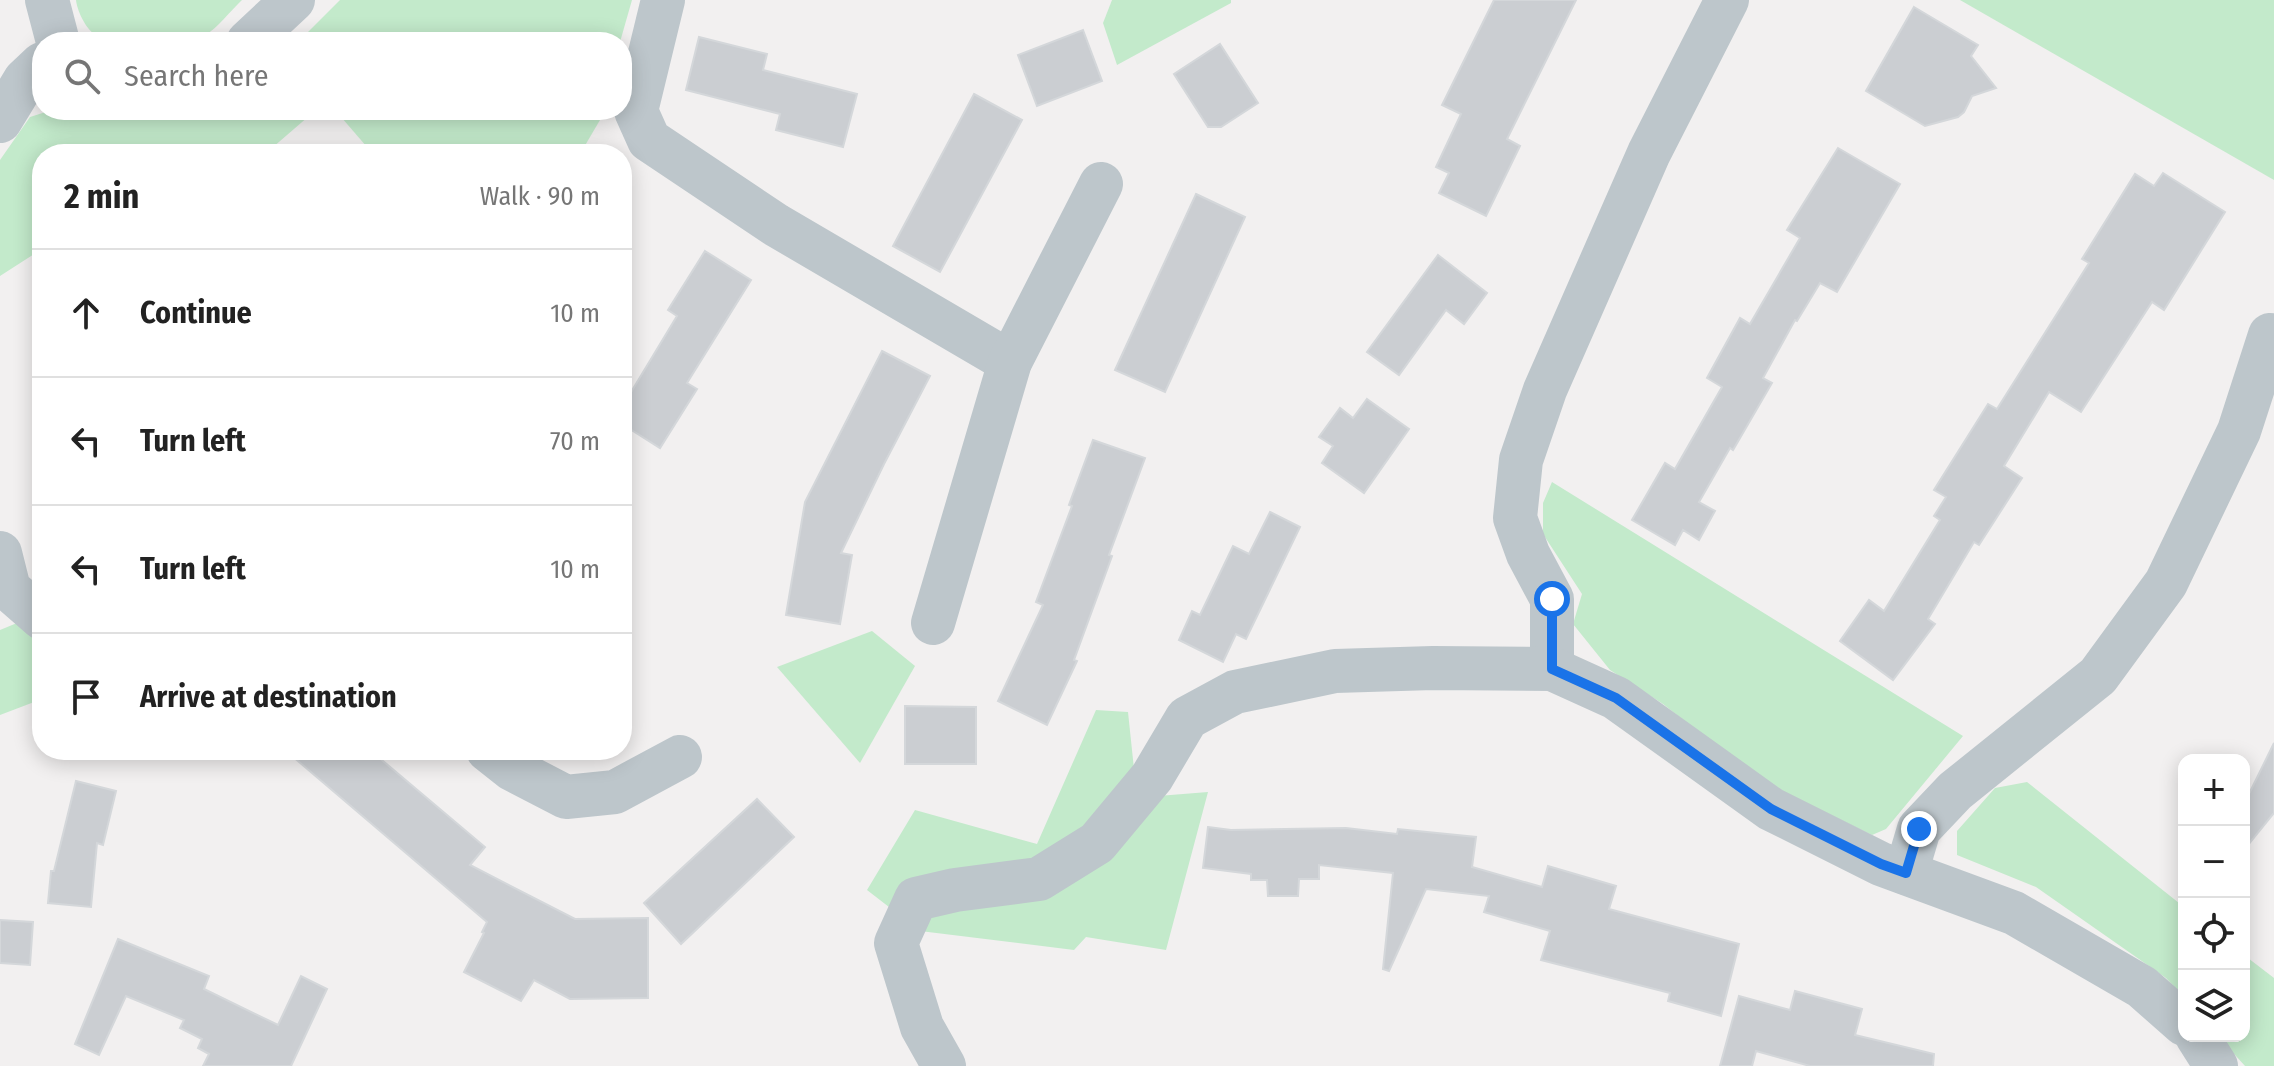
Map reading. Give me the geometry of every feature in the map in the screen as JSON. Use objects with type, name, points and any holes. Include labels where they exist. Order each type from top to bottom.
[{"type":"street","points":[[47,0],[55,32]]},
{"type":"street","points":[[259,32],[293,0]]},
{"type":"street","points":[[663,0],[636,111],[635,148],[776,225],[1010,362]]},
{"type":"street","points":[[1552,669],[1552,599],[1528,554],[1515,518],[1521,460],[1545,390],[1649,153],[1727,0]]},
{"type":"street","points":[[0,121],[32,73]]},
{"type":"street","points":[[933,623],[1010,362],[1101,184]]},
{"type":"street","points":[[1906,873],[1919,829],[1955,791],[2098,676],[2166,583],[2239,431],[2270,335]]},
{"type":"street","points":[[3,581],[32,609]]},
{"type":"street","points":[[944,1066],[922,1027],[896,943],[916,899],[955,890],[1039,879],[1097,843],[1152,777],[1187,718],[1235,692],[1335,671],[1552,669],[1616,698],[1771,809],[1881,864],[2014,913],[2142,987],[2178,1019]]},
{"type":"street","points":[[501,760],[566,797],[615,792],[680,757]]},
{"type":"street","points":[[2201,1042],[2216,1066]]},
{"type":"green space","points":[[76,0],[242,0],[209,32],[92,32]]},
{"type":"green space","points":[[340,0],[632,0],[623,32],[308,32]]},
{"type":"green space","points":[[1112,0],[1231,0],[1231,3],[1117,65],[1103,23]]},
{"type":"green space","points":[[1960,0],[2274,0],[2274,180]]},
{"type":"green space","points":[[30,117],[32,120],[304,120],[277,144],[32,144],[32,255],[0,276],[0,160]]},
{"type":"green space","points":[[344,120],[600,120],[586,144],[364,144]]},
{"type":"green space","points":[[1552,482],[1963,736],[1886,829],[1872,835],[1762,782],[1663,704],[1610,670],[1573,624],[1582,594],[1543,534],[1543,503]]},
{"type":"green space","points":[[17,623],[32,633],[32,703],[0,715],[0,630]]},
{"type":"green space","points":[[872,631],[915,666],[860,763],[777,667]]},
{"type":"green space","points":[[1096,710],[1128,712],[1134,769],[1158,796],[1208,792],[1166,950],[1086,937],[1074,950],[920,931],[867,890],[915,810],[1037,844]]},
{"type":"green space","points":[[2027,782],[2178,902],[2178,991],[2166,978],[2036,887],[1957,855],[1957,831],[1995,788]]},
{"type":"green space","points":[[2250,960],[2274,978],[2274,1066],[2245,1066],[2223,1042],[2250,1042]]},
{"type":"building","points":[[1494,0],[1576,0],[1507,139],[1520,146],[1486,216],[1439,193],[1449,173],[1436,167],[1461,114],[1442,105]]},
{"type":"building","points":[[1914,7],[1978,45],[1971,56],[1996,88],[1972,96],[1958,117],[1925,126],[1866,91]]},
{"type":"building","points":[[1083,30],[1102,81],[1037,106],[1018,55]]},
{"type":"building","points":[[699,37],[767,54],[763,70],[857,94],[843,147],[776,130],[780,114],[686,90]]},
{"type":"building","points":[[1220,44],[1258,103],[1221,127],[1208,127],[1174,74]]},
{"type":"building","points":[[974,94],[1022,120],[940,272],[893,246]]},
{"type":"building","points":[[1838,148],[1900,184],[1837,292],[1820,283],[1795,320],[1763,378],[1772,383],[1699,502],[1715,511],[1699,540],[1683,530],[1675,545],[1632,520],[1665,463],[1675,469],[1722,387],[1707,378],[1740,318],[1750,324],[1800,238],[1787,230]]},
{"type":"building","points":[[2163,173],[2225,212],[2164,310],[2152,302],[2081,412],[2049,392],[2004,466],[2022,478],[1979,545],[1974,542],[1928,619],[1935,624],[1893,680],[1840,641],[1869,600],[1884,611],[1940,520],[1934,516],[1946,497],[1934,490],[1988,404],[1997,409],[2089,263],[2082,259],[2135,174],[2154,186]]},
{"type":"building","points":[[1196,194],[1245,217],[1165,392],[1115,370]]},
{"type":"building","points":[[705,251],[751,280],[687,383],[697,389],[660,448],[632,430],[632,390],[677,316],[668,310]]},
{"type":"building","points":[[1438,255],[1487,293],[1464,324],[1446,310],[1399,375],[1367,352]]},
{"type":"building","points":[[882,351],[930,376],[841,553],[852,555],[840,624],[786,615],[805,502]]},
{"type":"building","points":[[1367,399],[1409,429],[1364,493],[1322,463],[1333,446],[1319,437],[1340,408],[1353,418]]},
{"type":"building","points":[[1093,440],[1145,458],[1109,555],[1112,556],[1074,660],[1077,661],[1047,725],[998,701],[1043,605],[1036,602]]},
{"type":"building","points":[[1270,512],[1300,527],[1246,639],[1236,634],[1223,662],[1179,640],[1192,611],[1200,615],[1233,546],[1249,554]]},
{"type":"building","points":[[905,706],[976,707],[976,764],[905,764]]},
{"type":"building","points":[[2274,743],[2274,813],[2250,843],[2250,792]]},
{"type":"building","points":[[297,760],[382,760],[485,847],[470,865],[575,919],[648,918],[648,998],[570,999],[534,980],[521,1001],[464,972],[487,922]]},
{"type":"building","points":[[76,781],[116,791],[103,845],[97,843],[91,907],[48,903],[51,871],[54,871]]},
{"type":"building","points":[[757,799],[794,837],[681,944],[644,903]]},
{"type":"building","points":[[1208,827],[1231,830],[1346,828],[1397,834],[1398,829],[1476,837],[1472,867],[1542,887],[1548,866],[1616,886],[1609,909],[1739,944],[1721,1016],[1668,1001],[1670,993],[1541,960],[1550,931],[1484,912],[1489,896],[1426,889],[1389,971],[1383,969],[1393,873],[1319,865],[1319,879],[1299,879],[1298,896],[1268,896],[1267,880],[1251,880],[1251,874],[1203,868]]},
{"type":"building","points":[[0,920],[33,922],[30,965],[0,963]]},
{"type":"building","points":[[118,939],[209,976],[204,989],[278,1025],[301,976],[327,989],[291,1066],[203,1066],[209,1054],[198,1048],[202,1039],[180,1028],[184,1020],[126,996],[99,1055],[75,1044]]},
{"type":"building","points":[[1795,991],[1862,1009],[1855,1035],[1934,1054],[1933,1066],[1810,1066],[1756,1051],[1752,1066],[1720,1066],[1739,996],[1790,1010]]},
{"type":"route","points":[[1552,599],[1552,669],[1616,698],[1771,809],[1881,864],[1906,873],[1919,829]]}]
